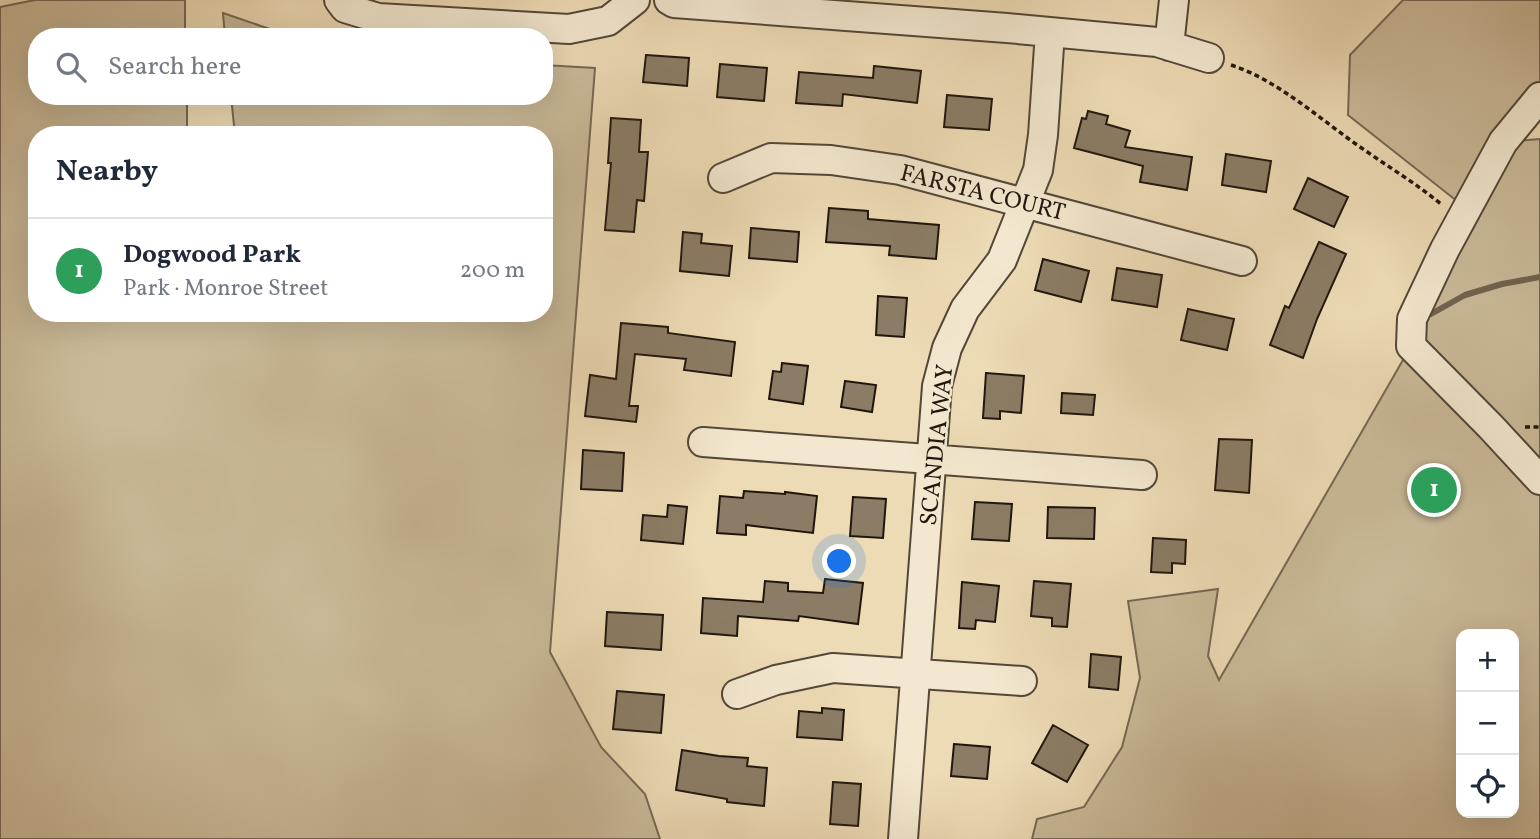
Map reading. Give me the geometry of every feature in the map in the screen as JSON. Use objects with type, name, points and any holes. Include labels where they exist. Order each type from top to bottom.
[{"type":"street","points":[[340,0],[345,8],[378,18],[552,28]]},
{"type":"street","points":[[553,28],[569,29],[608,21],[635,0]]},
{"type":"street","points":[[669,0],[674,3],[953,12],[1050,32],[1157,42],[1209,58]]},
{"type":"street","points":[[1169,46],[1174,0]]},
{"type":"street","name":"SCANDIA WAY","points":[[903,839],[937,387],[947,348],[965,309],[1002,260],[1038,170],[1044,135],[1050,32]]},
{"type":"street","points":[[1540,97],[1503,142],[1461,221],[1412,319],[1411,346],[1540,480]]},
{"type":"street","name":"FARSTA COURT","points":[[723,178],[771,158],[831,160],[900,170],[1242,261]]},
{"type":"street","points":[[703,442],[1142,475]]},
{"type":"street","points":[[737,694],[776,680],[833,668],[1022,681]]},
{"type":"path","points":[[1209,58],[1250,71],[1299,102],[1421,187],[1461,221]]},
{"type":"shaded area","points":[[35,0],[185,0],[185,28],[28,28],[28,105],[187,105],[187,126],[28,126],[28,322],[553,322],[553,126],[234,126],[232,105],[553,105],[553,66],[595,68],[550,652],[601,747],[645,794],[660,839],[0,839],[0,7]]},
{"type":"shaded area","points":[[1403,0],[1540,0],[1540,97],[1504,142],[1540,139],[1540,839],[1032,839],[1037,819],[1084,807],[1122,747],[1140,678],[1128,601],[1218,589],[1208,656],[1219,680],[1411,346],[1467,209],[1348,115],[1350,55]]},
{"type":"shaded area","points":[[223,13],[267,28],[224,28]]},
{"type":"building","points":[[646,55],[689,58],[687,86],[643,82]]},
{"type":"building","points":[[720,64],[767,68],[764,101],[717,97]]},
{"type":"building","points":[[874,66],[921,71],[917,103],[843,94],[842,106],[796,103],[799,72],[873,78]]},
{"type":"building","points":[[947,95],[992,99],[989,130],[944,127]]},
{"type":"building","points":[[1088,111],[1108,116],[1106,124],[1130,131],[1125,147],[1192,157],[1187,190],[1140,182],[1143,166],[1074,148],[1082,118],[1086,119]]},
{"type":"building","points":[[611,118],[641,120],[639,152],[648,152],[644,201],[637,200],[634,232],[605,230],[611,163],[608,163]]},
{"type":"building","points":[[1226,154],[1271,161],[1266,192],[1222,185]]},
{"type":"building","points":[[1308,178],[1348,197],[1334,227],[1294,209]]},
{"type":"building","points":[[829,208],[868,211],[868,219],[939,225],[936,259],[889,255],[890,246],[826,242]]},
{"type":"building","points":[[751,228],[799,232],[797,262],[749,258]]},
{"type":"building","points":[[683,232],[702,234],[701,243],[732,246],[729,276],[680,271]]},
{"type":"building","points":[[1319,242],[1346,254],[1303,358],[1270,345],[1285,306],[1289,308]]},
{"type":"building","points":[[1043,259],[1089,271],[1081,302],[1035,290]]},
{"type":"building","points":[[1117,268],[1162,275],[1157,307],[1112,300]]},
{"type":"building","points":[[878,296],[907,298],[904,337],[876,335]]},
{"type":"building","points":[[1188,309],[1234,319],[1227,350],[1181,340]]},
{"type":"building","points":[[621,323],[668,327],[668,333],[735,342],[731,376],[684,370],[686,359],[635,354],[629,406],[638,406],[636,422],[585,416],[590,375],[616,379]]},
{"type":"building","points":[[782,363],[808,366],[803,404],[769,399],[773,371],[781,372]]},
{"type":"building","points":[[986,373],[1024,376],[1021,413],[1000,411],[1000,419],[983,418]]},
{"type":"building","points":[[845,381],[876,385],[872,412],[841,407]]},
{"type":"building","points":[[1062,393],[1095,395],[1093,415],[1061,413]]},
{"type":"building","points":[[1219,439],[1252,440],[1249,493],[1215,490]]},
{"type":"building","points":[[583,450],[624,453],[622,491],[581,489]]},
{"type":"building","points":[[744,491],[817,496],[813,533],[746,525],[746,535],[717,533],[720,496],[743,498]]},
{"type":"building","points":[[853,497],[886,499],[883,538],[850,536]]},
{"type":"building","points":[[975,502],[1012,504],[1009,541],[972,539]]},
{"type":"building","points":[[668,505],[687,507],[683,544],[641,540],[643,515],[667,517]]},
{"type":"building","points":[[1048,507],[1095,508],[1094,539],[1047,538]]},
{"type":"building","points":[[1153,538],[1186,540],[1185,564],[1172,563],[1172,573],[1151,572]]},
{"type":"building","points":[[825,579],[863,583],[858,624],[799,616],[798,621],[738,616],[737,636],[701,633],[703,598],[763,602],[765,581],[788,583],[788,591],[823,593]]},
{"type":"building","points":[[1034,581],[1071,584],[1067,627],[1052,626],[1052,618],[1031,616]]},
{"type":"building","points":[[962,582],[999,586],[995,622],[976,620],[975,629],[959,628]]},
{"type":"building","points":[[607,612],[663,615],[661,650],[605,646]]},
{"type":"building","points":[[1091,654],[1121,657],[1118,690],[1089,687]]},
{"type":"building","points":[[617,691],[664,695],[661,733],[613,729]]},
{"type":"building","points":[[822,708],[844,710],[842,740],[797,737],[799,711],[822,713]]},
{"type":"building","points":[[1053,725],[1088,745],[1067,782],[1032,763]]},
{"type":"building","points":[[954,744],[990,747],[987,779],[951,776]]},
{"type":"building","points":[[682,750],[748,758],[747,766],[767,768],[764,806],[727,802],[727,799],[676,790]]},
{"type":"building","points":[[833,782],[861,784],[858,826],[830,824]]},
{"type":"waterway","points":[[1431,314],[1465,295],[1540,277]]},
{"type":"place","name":"Dogwood Park","points":[[1434,490]]}]
